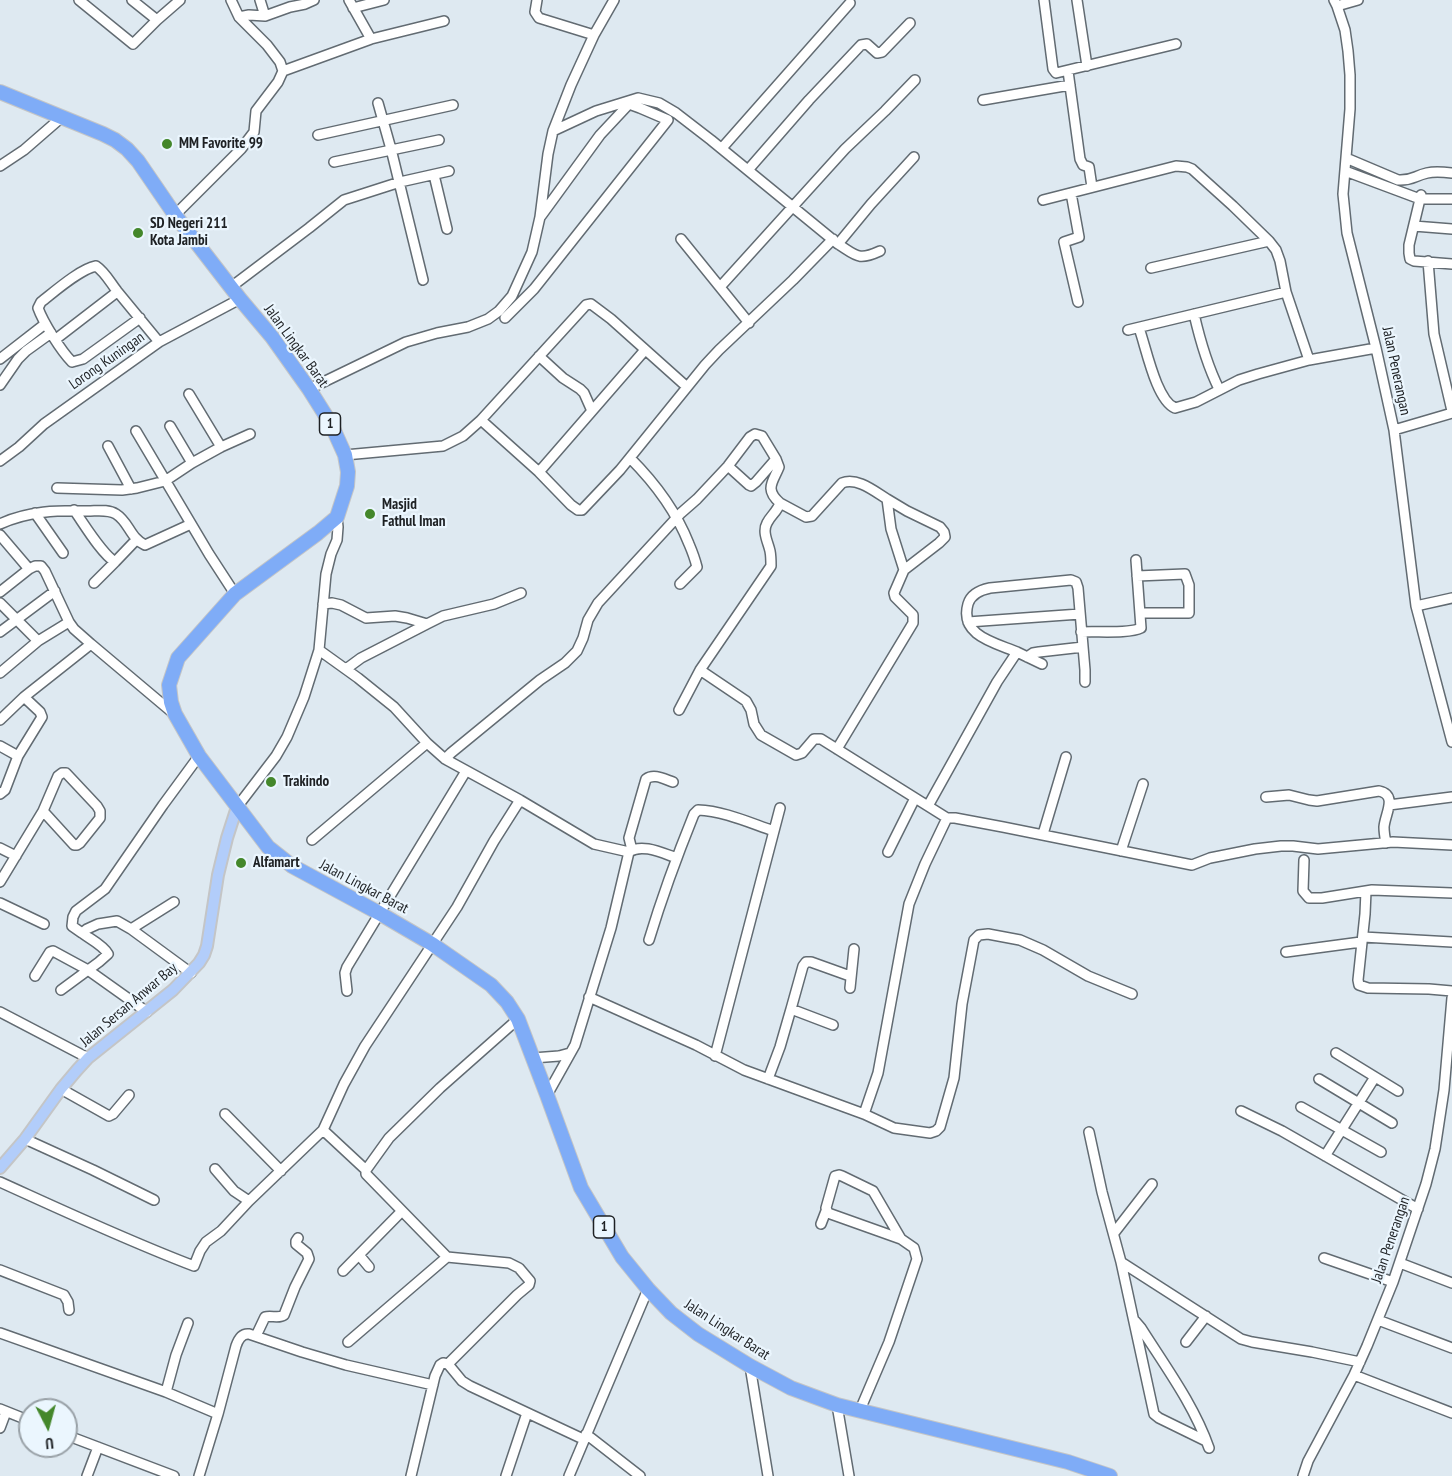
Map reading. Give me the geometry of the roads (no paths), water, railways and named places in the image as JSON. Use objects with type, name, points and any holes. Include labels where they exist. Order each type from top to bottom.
[{"type":"highway","name":"Jalan Lingkar Barat","points":[[0,92],[104,134],[127,149],[240,299],[272,337],[331,424],[345,455],[348,486],[337,517],[236,594],[178,658],[170,685],[171,702],[175,714],[199,756],[268,847],[292,867],[432,944],[491,985],[507,1002],[518,1019],[581,1188],[622,1257],[648,1289],[684,1324],[750,1366],[791,1388],[837,1405],[1068,1462],[1105,1475]]},
{"type":"main road","name":"Jalan Sersan Anwar Bay","points":[[0,1168],[88,1058],[173,990],[191,973],[204,955],[218,875],[237,807]]},
{"type":"street","points":[[79,0],[134,44],[180,0]]},
{"type":"street","points":[[132,0],[157,20]]},
{"type":"street","points":[[175,214],[242,148],[254,132],[256,111],[278,82],[283,71],[280,62],[267,45],[238,17],[231,0]]},
{"type":"street","points":[[260,0],[265,16]]},
{"type":"street","points":[[238,17],[265,16],[289,4],[305,4],[314,0]]},
{"type":"street","points":[[370,39],[351,4],[384,0]]},
{"type":"street","points":[[537,0],[535,12],[539,18],[594,35]]},
{"type":"street","points":[[309,389],[406,342],[468,327],[488,319],[499,311],[512,296],[532,252],[540,218],[553,131],[571,84],[594,35],[614,0]]},
{"type":"street","points":[[1044,0],[1053,71],[1056,73],[1176,44]]},
{"type":"street","points":[[1077,0],[1087,66]]},
{"type":"street","points":[[1336,3],[1358,0]]},
{"type":"street","points":[[722,148],[850,3]]},
{"type":"street","name":"Jalan Penerangan","points":[[1336,3],[1345,30],[1350,75],[1344,194],[1347,233],[1394,430],[1416,606],[1452,742]]},
{"type":"street","points":[[283,71],[370,39],[444,21]]},
{"type":"street","points":[[748,170],[861,45],[867,44],[877,53],[882,52],[910,23]]},
{"type":"street","points":[[1068,71],[1080,159],[1083,165],[1089,167],[1092,187]]},
{"type":"street","points":[[720,287],[845,149],[915,80]]},
{"type":"street","points":[[983,100],[1070,85]]},
{"type":"street","points":[[553,131],[596,111],[638,98],[659,103],[722,148],[792,207],[858,257],[880,252]]},
{"type":"street","points":[[540,218],[600,135],[629,104],[638,98]]},
{"type":"street","points":[[378,104],[392,149],[423,280]]},
{"type":"street","points":[[505,318],[534,289],[668,120],[629,104]]},
{"type":"street","points":[[318,135],[453,105]]},
{"type":"street","points":[[0,166],[24,150],[62,117]]},
{"type":"street","points":[[334,162],[439,140]]},
{"type":"street","points":[[481,420],[539,472],[571,505],[582,510],[630,458],[719,350],[836,241],[914,157]]},
{"type":"street","points":[[1345,164],[1398,180],[1413,179],[1433,172],[1452,173]]},
{"type":"street","points":[[1345,164],[1420,196],[1452,199]]},
{"type":"street","points":[[1043,200],[1176,166],[1187,166],[1192,169],[1276,250],[1286,292],[1309,360]]},
{"type":"street","points":[[231,287],[344,200],[400,182],[449,171]]},
{"type":"street","points":[[434,175],[447,229]]},
{"type":"street","points":[[1071,193],[1079,237],[1064,242],[1077,302]]},
{"type":"street","points":[[1420,196],[1409,245],[1410,260],[1452,264]]},
{"type":"street","points":[[1414,226],[1452,229]]},
{"type":"street","points":[[681,239],[749,323]]},
{"type":"street","points":[[1151,268],[1269,241]]},
{"type":"street","points":[[1394,430],[1452,412],[1434,334],[1428,261]]},
{"type":"street","points":[[140,318],[83,359],[71,361],[45,324],[39,305],[90,267],[96,266],[140,318],[159,342]]},
{"type":"street","points":[[522,276],[534,289]]},
{"type":"street","points":[[0,385],[26,351],[53,336],[117,291]]},
{"type":"street","points":[[1128,330],[1286,292]]},
{"type":"street","name":"Lorong Kuningan","points":[[0,461],[44,424],[159,342],[240,299]]},
{"type":"street","points":[[345,455],[443,446],[463,436],[481,420],[582,309],[591,304],[687,387]]},
{"type":"street","points":[[1194,314],[1203,352],[1210,373],[1219,389]]},
{"type":"street","points":[[0,359],[45,324]]},
{"type":"street","points":[[1139,328],[1157,385],[1172,407],[1186,406],[1196,402],[1239,380],[1309,360],[1376,348]]},
{"type":"street","points":[[539,472],[645,350]]},
{"type":"street","points":[[539,356],[584,393],[592,411]]},
{"type":"street","points":[[189,394],[221,447]]},
{"type":"street","points":[[170,426],[192,463]]},
{"type":"street","points":[[136,431],[236,594]]},
{"type":"street","points":[[57,488],[114,491],[165,481],[192,463],[250,434]]},
{"type":"street","points":[[445,759],[577,651],[588,620],[598,603],[728,466],[750,437],[755,434],[765,439],[779,467],[770,484],[775,498],[780,503],[810,517],[842,483],[852,480],[907,511],[940,526],[944,532],[945,537],[939,543],[904,570],[894,593],[895,597],[913,615],[913,622],[837,749]]},
{"type":"street","points":[[108,446],[131,489]]},
{"type":"street","points":[[630,458],[659,490],[682,525],[697,567],[680,584]]},
{"type":"street","points":[[728,466],[751,486],[776,459]]},
{"type":"street","points":[[887,498],[891,529],[904,570]]},
{"type":"street","points":[[680,710],[700,670],[771,566],[765,528],[778,510],[780,503]]},
{"type":"street","points":[[0,524],[11,518],[35,513],[74,510],[103,511],[118,515],[136,540],[145,545],[191,524]]},
{"type":"street","points":[[74,510],[105,552],[116,562]]},
{"type":"street","points":[[35,513],[63,553]]},
{"type":"street","points":[[237,807],[276,756],[304,698],[319,650],[328,562],[337,540],[337,517]]},
{"type":"street","points":[[0,535],[29,569]]},
{"type":"street","points":[[94,583],[136,540]]},
{"type":"street","points":[[1081,632],[1141,628],[1136,560]]},
{"type":"street","points":[[0,592],[29,569],[41,566],[74,628],[175,714]]},
{"type":"street","points":[[1137,576],[1185,574],[1189,585],[1192,613],[1141,613]]},
{"type":"street","points":[[1042,664],[976,634],[971,629],[968,622],[969,603],[979,590],[1071,580],[1076,582],[1085,682]]},
{"type":"street","points":[[0,632],[55,591]]},
{"type":"street","points":[[346,669],[361,658],[443,616],[494,604],[521,593]]},
{"type":"street","points":[[1416,606],[1452,598]]},
{"type":"street","points":[[0,603],[38,641]]},
{"type":"street","points":[[323,604],[341,605],[366,618],[395,616],[427,624]]},
{"type":"street","points":[[968,622],[1080,614]]},
{"type":"street","points":[[0,673],[38,641],[69,622]]},
{"type":"street","points":[[0,720],[24,697],[91,644]]},
{"type":"street","points":[[1028,657],[1033,653],[1083,647]]},
{"type":"street","points":[[319,650],[394,707],[445,759],[594,844],[631,851],[640,848],[677,858]]},
{"type":"street","points":[[928,806],[997,682],[1017,652]]},
{"type":"street","points":[[700,670],[746,701],[754,724],[761,735],[769,740],[796,755],[802,753],[817,738],[947,818],[1042,834],[1192,865],[1216,856],[1281,846],[1329,849],[1400,842],[1452,845]]},
{"type":"street","points":[[0,794],[4,790],[18,756],[42,717],[40,712],[24,697]]},
{"type":"street","points":[[312,840],[427,743]]},
{"type":"street","points":[[0,746],[18,756]]},
{"type":"street","points":[[61,990],[107,954],[72,926],[76,911],[105,889],[162,805],[199,756]]},
{"type":"street","points":[[1042,834],[1066,757]]},
{"type":"street","points":[[347,991],[346,969],[466,771]]},
{"type":"street","points":[[0,882],[43,811],[58,776],[62,773],[66,773],[97,806],[100,818],[77,845],[43,811]]},
{"type":"street","points":[[548,1095],[575,1044],[611,928],[631,851],[629,838],[646,779],[654,776],[673,782]]},
{"type":"street","points":[[1121,851],[1143,784]]},
{"type":"street","points":[[1266,797],[1289,795],[1317,801],[1382,792],[1389,796],[1384,827],[1386,843]]},
{"type":"street","points":[[1389,805],[1452,797]]},
{"type":"street","points":[[888,852],[915,798]]},
{"type":"street","points":[[0,1182],[83,1220],[194,1266],[206,1242],[221,1231],[322,1130],[365,1046],[457,907],[520,800]]},
{"type":"street","points":[[715,1056],[780,808]]},
{"type":"street","points":[[649,940],[659,905],[694,814],[698,810],[708,810],[774,831]]},
{"type":"street","points":[[864,1114],[878,1072],[909,904],[947,818]]},
{"type":"street","points":[[0,848],[16,856]]},
{"type":"street","points":[[1304,860],[1303,891],[1309,897],[1322,898],[1366,891],[1392,890],[1452,893]]},
{"type":"street","points":[[1366,891],[1359,985],[1368,988],[1452,991]]},
{"type":"street","points":[[131,929],[174,902]]},
{"type":"street","points":[[0,903],[44,924]]},
{"type":"street","points":[[82,933],[92,926],[114,921],[120,922],[191,973]]},
{"type":"street","points":[[589,997],[685,1040],[744,1070],[864,1114],[894,1128],[930,1132],[940,1127],[954,1078],[962,1004],[974,939],[979,934],[1020,940],[1043,950],[1088,976],[1132,994]]},
{"type":"street","points":[[1286,952],[1362,939],[1452,942]]},
{"type":"street","points":[[850,988],[854,949]]},
{"type":"street","points":[[35,976],[52,951],[88,970],[147,1012]]},
{"type":"street","points":[[768,1078],[806,962],[850,976]]},
{"type":"street","name":"Jalan Penerangan","points":[[1303,1476],[1308,1461],[1354,1375],[1378,1320],[1426,1184],[1448,1090],[1452,998]]},
{"type":"street","points":[[791,1009],[833,1025]]},
{"type":"street","points":[[0,1012],[88,1058]]},
{"type":"street","points":[[366,1170],[389,1138],[440,1088],[518,1019]]},
{"type":"street","points":[[533,1058],[570,1053]]},
{"type":"street","points":[[1336,1053],[1398,1091]]},
{"type":"street","points":[[1325,1156],[1375,1077]]},
{"type":"street","points":[[1319,1079],[1392,1123]]},
{"type":"street","points":[[61,1089],[109,1116],[129,1095]]},
{"type":"street","points":[[1301,1107],[1381,1152]]},
{"type":"street","points":[[1241,1110],[1418,1209]]},
{"type":"street","points":[[225,1114],[281,1171]]},
{"type":"street","points":[[322,1130],[366,1170],[365,1173],[447,1257],[509,1263],[519,1268],[531,1282],[448,1364],[440,1365],[435,1376],[411,1476]]},
{"type":"street","points":[[1089,1132],[1155,1415],[1208,1445],[1183,1396],[1134,1319]]},
{"type":"street","points":[[25,1139],[154,1200]]},
{"type":"street","points":[[215,1169],[234,1191],[249,1201]]},
{"type":"street","points":[[821,1224],[835,1176],[838,1175],[873,1191],[901,1239]]},
{"type":"street","points":[[1114,1233],[1152,1184]]},
{"type":"street","points":[[343,1272],[402,1211]]},
{"type":"street","points":[[826,1211],[833,1216],[901,1239],[915,1248],[917,1259],[889,1342],[860,1410]]},
{"type":"street","points":[[256,1336],[265,1317],[284,1315],[309,1259],[308,1254],[296,1244],[298,1238]]},
{"type":"street","points":[[359,1255],[369,1267]]},
{"type":"street","points":[[348,1342],[447,1257]]},
{"type":"street","points":[[1324,1258],[1393,1282]]},
{"type":"street","points":[[1121,1262],[1241,1339],[1360,1362]]},
{"type":"street","points":[[1400,1263],[1452,1283]]},
{"type":"street","points":[[0,1270],[62,1294],[67,1299],[69,1310]]},
{"type":"street","points":[[569,1476],[648,1289]]},
{"type":"street","points":[[1186,1342],[1206,1316]]},
{"type":"street","points":[[1378,1320],[1452,1348]]},
{"type":"street","points":[[166,1392],[188,1323]]},
{"type":"street","points":[[0,1333],[166,1392],[218,1414]]},
{"type":"street","points":[[199,1476],[238,1341],[245,1334],[346,1365],[433,1385]]},
{"type":"street","points":[[448,1364],[462,1381],[470,1386],[584,1437],[640,1476]]},
{"type":"street","points":[[750,1366],[768,1476]]},
{"type":"street","points":[[1354,1375],[1452,1413]]},
{"type":"street","points":[[837,1405],[849,1476]]},
{"type":"street","points":[[0,1428],[3,1410],[18,1416]]},
{"type":"street","points":[[506,1476],[527,1413]]},
{"type":"street","points":[[78,1440],[174,1476]]},
{"type":"street","points":[[87,1476],[98,1447]]},
{"type":"place","name":"MM Favorite 99","points":[[167,144]]},
{"type":"place","name":"SD Negeri 211 Kota Jambi","points":[[138,233]]},
{"type":"place","name":"Masjid Fathul Iman","points":[[370,514]]},
{"type":"place","name":"Trakindo","points":[[271,782]]},
{"type":"place","name":"Alfamart","points":[[241,863]]}]
